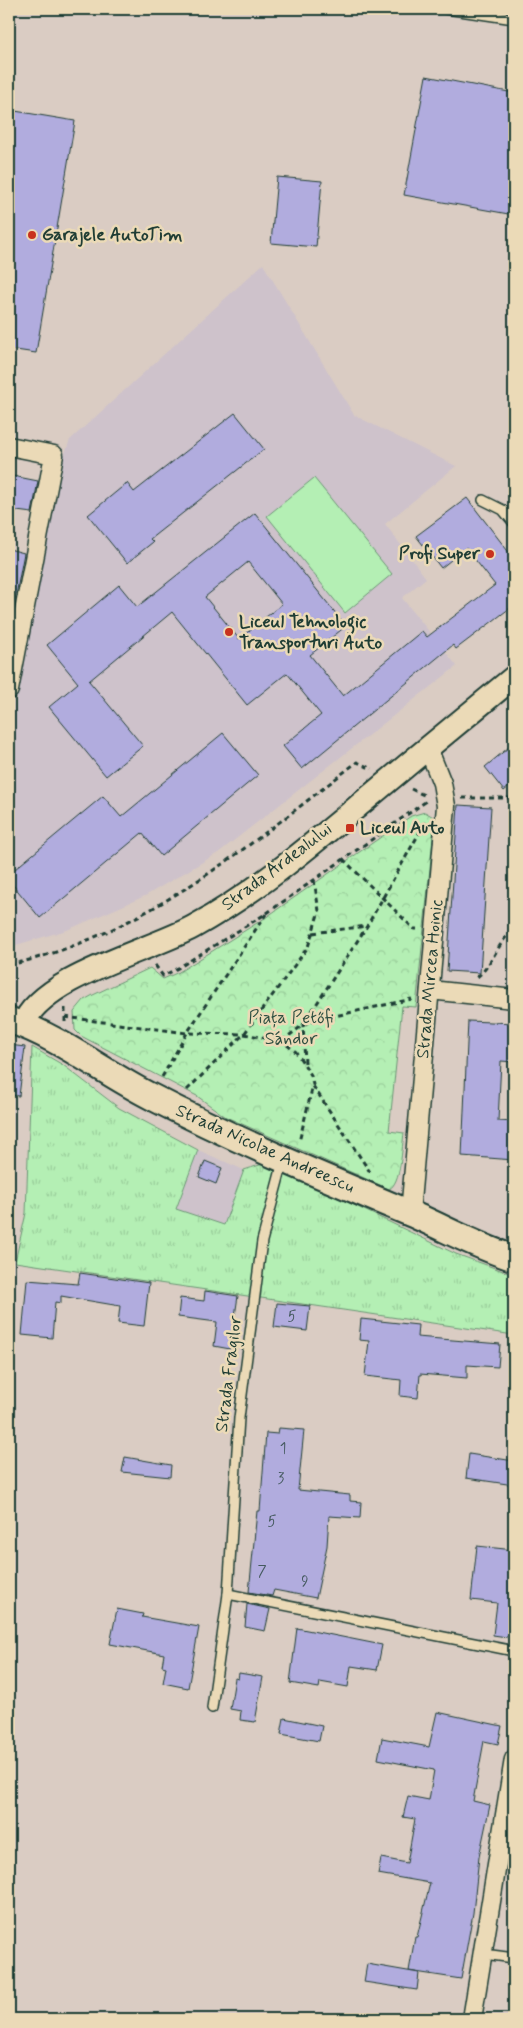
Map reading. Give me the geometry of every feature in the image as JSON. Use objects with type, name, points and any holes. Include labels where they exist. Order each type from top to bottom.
[{"type":"main road","name":"Strada Nicolae Andreescu","points":[[16,1023],[50,1038],[120,1081],[291,1151],[474,1244],[514,1258]]},
{"type":"street","points":[[9,446],[54,455],[9,690]]},
{"type":"street","name":"Strada Ardealului","points":[[16,1023],[51,992],[80,976],[192,927],[238,900],[275,874],[514,677]]},
{"type":"street","name":"Strada Mircea Hoinic","points":[[410,1213],[422,994],[434,929],[446,806],[442,782],[428,748]]},
{"type":"street","points":[[422,994],[455,992],[514,999]]},
{"type":"street","points":[[472,2019],[514,1759]]},
{"type":"lane","points":[[446,9],[514,19]]},
{"type":"lane","points":[[483,500],[503,510],[514,523]]},
{"type":"lane","name":"Strada Fragilor","points":[[212,1708],[228,1594],[239,1418],[260,1251],[291,1151]]},
{"type":"lane","points":[[228,1594],[514,1651]]},
{"type":"lane","points":[[484,1954],[514,1958]]},
{"type":"path","points":[[9,965],[63,949],[109,930],[162,902],[239,854],[357,762],[431,799],[267,913],[163,976],[153,963]]},
{"type":"path","points":[[444,798],[514,798]]},
{"type":"path","points":[[282,1041],[302,1025],[367,926],[427,818]]},
{"type":"path","points":[[343,859],[414,929],[434,929]]},
{"type":"path","points":[[190,1095],[184,1092],[244,1034],[308,947],[319,911],[314,880]]},
{"type":"path","points":[[160,1080],[187,1032],[267,913]]},
{"type":"path","points":[[313,933],[367,926]]},
{"type":"path","points":[[455,992],[485,970],[494,952],[514,929]]},
{"type":"path","points":[[302,1025],[422,994]]},
{"type":"path","points":[[65,1024],[68,1003]]},
{"type":"path","points":[[65,1017],[187,1032],[244,1034],[282,1041],[305,1063],[311,1075],[313,1085],[371,1173]]},
{"type":"path","points":[[302,1025],[305,1063]]},
{"type":"path","points":[[291,1151],[313,1085]]},
{"type":"shaded area","name":"Liceul Tehnologic Transporturi Auto","points":[[263,264],[354,415],[456,466],[385,524],[426,578],[402,598],[457,666],[218,853],[145,896],[67,930],[9,947],[9,737],[60,466],[70,440]]},
{"type":"shaded area","points":[[198,1150],[244,1170],[224,1225],[176,1209]]},
{"type":"green space","points":[[314,478],[392,574],[345,613],[267,516]]},
{"type":"green space","name":"Piața Petőfi Sándor","points":[[425,812],[435,818],[416,1007],[402,1006],[389,1131],[404,1133],[398,1173],[393,1186],[389,1189],[226,1117],[197,1096],[81,1036],[75,1030],[74,1012],[84,1000],[150,968],[163,979],[179,972],[265,918],[411,816]]},
{"type":"green space","points":[[32,1047],[63,1065],[119,1108],[198,1150],[176,1209],[224,1225],[244,1170],[266,1163],[456,1254],[514,1275],[514,1335],[15,1262],[26,1213]]},
{"type":"building","points":[[426,76],[514,93],[514,215],[404,195]]},
{"type":"building","name":"Garajele AutoTim","points":[[9,110],[75,121],[36,353],[9,349]]},
{"type":"building","points":[[277,177],[322,181],[316,247],[271,243]]},
{"type":"building","points":[[235,413],[264,449],[150,539],[153,542],[127,563],[88,515],[127,483],[134,492]]},
{"type":"building","points":[[13,476],[38,481],[32,513],[9,510],[9,490]]},
{"type":"building","points":[[467,498],[514,559],[514,605],[456,649],[453,645],[302,769],[283,746],[321,715],[287,673],[247,705],[172,612],[89,681],[143,746],[106,776],[49,707],[78,683],[47,645],[119,585],[137,607],[255,513],[346,626],[310,655],[343,696],[422,631],[427,637],[495,585],[466,548],[441,568],[416,536]],"holes":[[[248,562],[282,604],[239,639],[205,597]]]},
{"type":"building","points":[[9,549],[24,553],[12,616],[9,616]]},
{"type":"building","points":[[223,733],[258,775],[161,856],[142,833],[40,918],[9,880],[9,874],[103,796],[121,817]]},
{"type":"building","points":[[514,743],[514,783],[504,791],[485,767]]},
{"type":"building","points":[[458,805],[491,807],[480,973],[447,971]]},
{"type":"building","points":[[468,1021],[514,1023],[514,1062],[501,1061],[498,1121],[514,1122],[514,1160],[462,1156]]},
{"type":"building","points":[[9,1045],[25,1047],[19,1096],[9,1095]]},
{"type":"building","points":[[205,1161],[222,1168],[216,1184],[199,1177]]},
{"type":"building","points":[[80,1273],[149,1283],[144,1326],[118,1323],[120,1306],[61,1296],[61,1303],[55,1302],[52,1338],[22,1335],[27,1280],[78,1284]]},
{"type":"building","points":[[205,1291],[238,1296],[230,1349],[214,1346],[217,1322],[178,1317],[180,1298],[204,1301]]},
{"type":"building","points":[[277,1303],[310,1306],[307,1331],[274,1327]]},
{"type":"building","points":[[361,1319],[418,1325],[417,1337],[500,1344],[498,1367],[467,1365],[467,1378],[420,1374],[418,1398],[400,1396],[401,1380],[365,1376],[369,1341],[359,1340]]},
{"type":"building","points":[[279,1428],[304,1430],[298,1490],[350,1495],[350,1501],[361,1502],[360,1518],[329,1516],[327,1546],[316,1598],[274,1590],[272,1596],[249,1592],[257,1511],[260,1511],[266,1433],[278,1434]]},
{"type":"building","points":[[469,1454],[514,1461],[514,1485],[466,1478]]},
{"type":"building","points":[[125,1457],[171,1465],[170,1477],[122,1472]]},
{"type":"building","points":[[477,1546],[514,1550],[514,1638],[493,1635],[497,1603],[471,1600]]},
{"type":"building","points":[[247,1604],[270,1609],[265,1631],[245,1627]]},
{"type":"building","points":[[117,1609],[143,1614],[142,1617],[199,1627],[188,1688],[163,1683],[166,1667],[162,1666],[164,1654],[110,1644]]},
{"type":"building","points":[[297,1628],[382,1645],[377,1670],[351,1666],[348,1687],[320,1682],[319,1688],[290,1683]]},
{"type":"building","points":[[239,1673],[263,1677],[255,1722],[240,1720],[241,1711],[230,1709],[235,1678],[238,1679]]},
{"type":"building","points":[[437,1712],[502,1726],[498,1744],[484,1741],[473,1801],[490,1805],[479,1857],[473,1913],[461,1979],[409,1971],[415,1937],[417,1937],[430,1883],[378,1874],[381,1858],[407,1863],[415,1819],[403,1817],[408,1796],[429,1800],[434,1770],[378,1759],[382,1738],[429,1747]]},
{"type":"building","points":[[284,1718],[322,1726],[319,1741],[281,1734]]},
{"type":"building","points":[[367,1964],[419,1973],[417,1990],[364,1982]]},
{"type":"place","name":"Garajele AutoTim","points":[[32,235]]},
{"type":"place","name":"Profi Super","points":[[490,554]]},
{"type":"place","name":"Liceul Tehnologic Transporturi Auto","points":[[229,632]]},
{"type":"place","name":"Liceul Auto","points":[[350,828]]}]
